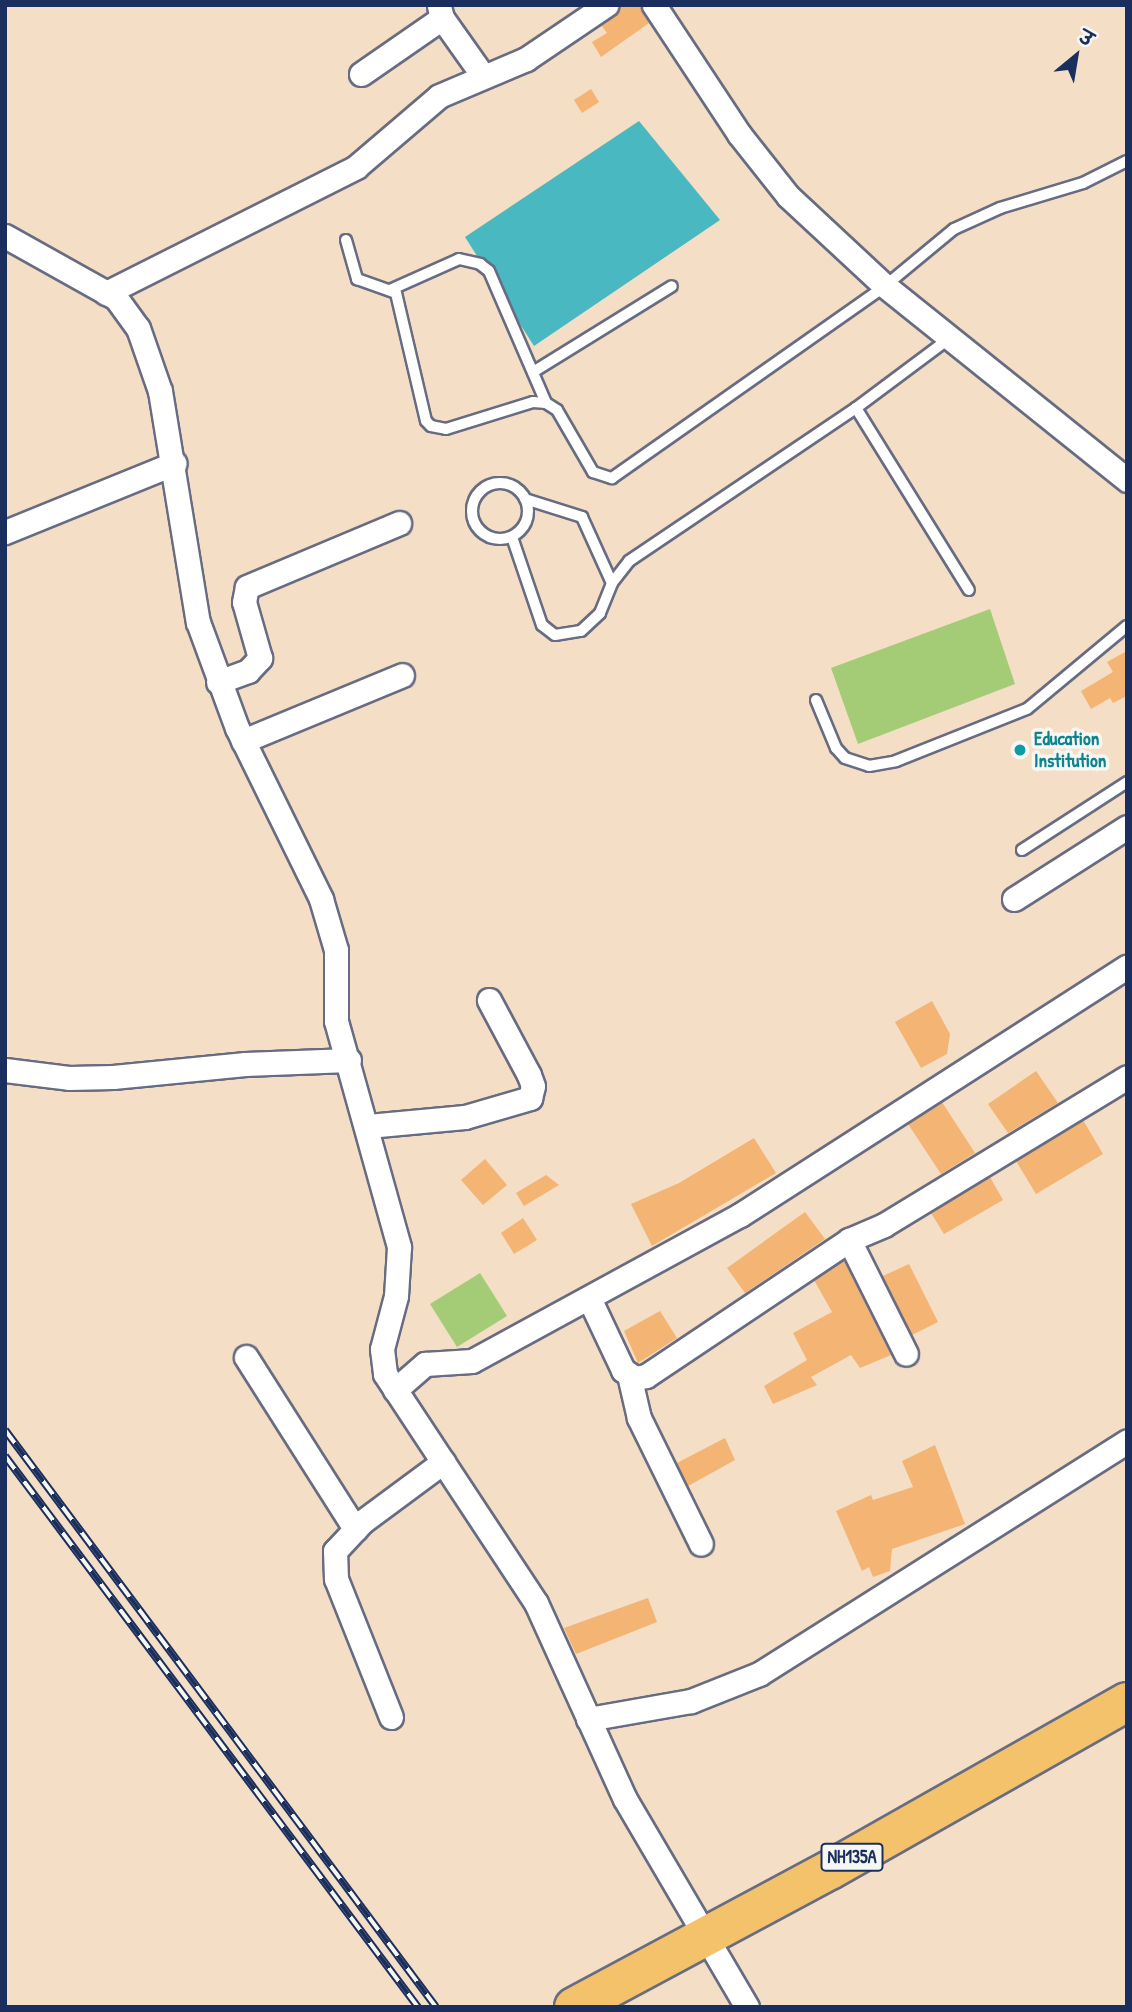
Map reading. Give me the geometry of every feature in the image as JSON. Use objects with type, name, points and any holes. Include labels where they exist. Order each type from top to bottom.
[{"type":"highway","name":"NH135A","points":[[575,2007],[830,1870],[1127,1702]]},
{"type":"street","points":[[106,292],[356,167],[439,96],[526,59],[606,5]]},
{"type":"street","points":[[654,5],[771,176],[885,286],[1127,480]]},
{"type":"street","points":[[360,74],[440,12],[484,76]]},
{"type":"street","points":[[5,236],[106,292],[129,312],[138,328],[160,391],[175,463],[198,622],[218,682],[330,927],[336,950],[333,1003],[399,1247],[396,1296],[383,1349],[385,1374],[536,1603],[625,1799],[747,2007]]},
{"type":"street","points":[[5,532],[175,463]]},
{"type":"street","points":[[218,682],[247,671],[260,658],[244,602],[247,587],[399,523]]},
{"type":"street","points":[[243,741],[402,675]]},
{"type":"street","points":[[1014,900],[1127,827]]},
{"type":"street","points":[[395,1390],[425,1364],[472,1361],[740,1215],[1127,967]]},
{"type":"street","points":[[368,1126],[465,1117],[530,1098],[533,1086],[529,1075],[489,1000]]},
{"type":"street","points":[[5,1070],[69,1078],[113,1077],[245,1063],[349,1060]]},
{"type":"street","points":[[629,1375],[646,1377],[849,1240],[884,1225],[1127,1077]]},
{"type":"street","points":[[849,1240],[906,1354]]},
{"type":"street","points":[[589,1298],[615,1359],[629,1375],[639,1418],[702,1544]]},
{"type":"street","points":[[246,1357],[355,1529]]},
{"type":"street","points":[[588,1719],[691,1701],[759,1674],[1127,1441]]},
{"type":"street","points":[[391,1717],[336,1579],[335,1551],[355,1529],[443,1462]]},
{"type":"lane","points":[[346,240],[357,279],[392,289],[398,298],[426,421],[431,426],[446,429],[533,402],[546,403],[557,410],[593,472],[612,478],[885,286],[954,229],[1000,208],[1083,183],[1127,162]]},
{"type":"lane","points":[[392,289],[458,259],[480,264],[489,271],[546,403]]},
{"type":"lane","points":[[533,372],[671,286]]},
{"type":"lane","points":[[512,537],[542,625],[555,635],[581,631],[592,623],[612,583],[629,561],[856,408],[950,338]]},
{"type":"lane","points":[[856,408],[970,590]]},
{"type":"lane","points":[[525,499],[525,524],[512,537],[494,539],[478,530],[472,503],[483,489],[500,483],[518,490],[525,499],[582,517],[612,583]]},
{"type":"lane","points":[[816,700],[836,748],[845,758],[869,766],[896,761],[1027,709],[1127,626]]},
{"type":"lane","points":[[1022,850],[1127,782]]},
{"type":"green space","points":[[990,609],[1015,684],[858,744],[831,668]]},
{"type":"green space","points":[[480,1273],[507,1316],[457,1347],[430,1304]]},
{"type":"water","points":[[639,121],[720,220],[534,346],[465,237]]},
{"type":"building","points":[[620,5],[640,5],[649,23],[601,57],[592,42],[607,33],[601,25]]},
{"type":"building","points":[[591,89],[599,102],[582,113],[574,100]]},
{"type":"building","points":[[1127,651],[1127,696],[1113,703],[1110,698],[1091,709],[1081,691],[1113,672],[1107,662]]},
{"type":"building","points":[[932,1001],[950,1034],[947,1054],[921,1068],[895,1022]]},
{"type":"building","points":[[1036,1071],[1058,1103],[1008,1133],[988,1104]]},
{"type":"building","points":[[942,1102],[975,1153],[941,1174],[908,1124]]},
{"type":"building","points":[[1083,1120],[1103,1154],[1036,1194],[1016,1161]]},
{"type":"building","points":[[754,1138],[776,1173],[652,1246],[631,1204],[679,1183]]},
{"type":"building","points":[[485,1159],[507,1185],[483,1205],[461,1180]]},
{"type":"building","points":[[546,1175],[559,1185],[524,1206],[516,1193]]},
{"type":"building","points":[[990,1177],[1003,1200],[944,1234],[931,1213]]},
{"type":"building","points":[[805,1212],[825,1239],[745,1293],[727,1268]]},
{"type":"building","points":[[523,1218],[537,1240],[514,1254],[501,1233]]},
{"type":"building","points":[[844,1260],[891,1355],[860,1368],[851,1355],[811,1377],[817,1385],[773,1404],[764,1386],[807,1360],[793,1333],[832,1312],[814,1280]]},
{"type":"building","points":[[909,1264],[938,1322],[912,1335],[883,1276]]},
{"type":"building","points":[[660,1311],[677,1338],[638,1363],[624,1331]]},
{"type":"building","points":[[725,1438],[735,1460],[688,1486],[677,1463]]},
{"type":"building","points":[[935,1445],[965,1524],[892,1549],[890,1571],[873,1577],[869,1567],[862,1571],[836,1511],[871,1495],[873,1500],[913,1487],[902,1461]]},
{"type":"building","points":[[648,1598],[657,1622],[576,1654],[564,1628]]},
{"type":"railway","points":[[5,1430],[436,2007]]},
{"type":"railway","points":[[5,1456],[418,2007]]},
{"type":"place","name":"Education Institution","points":[[1020,750]]}]
